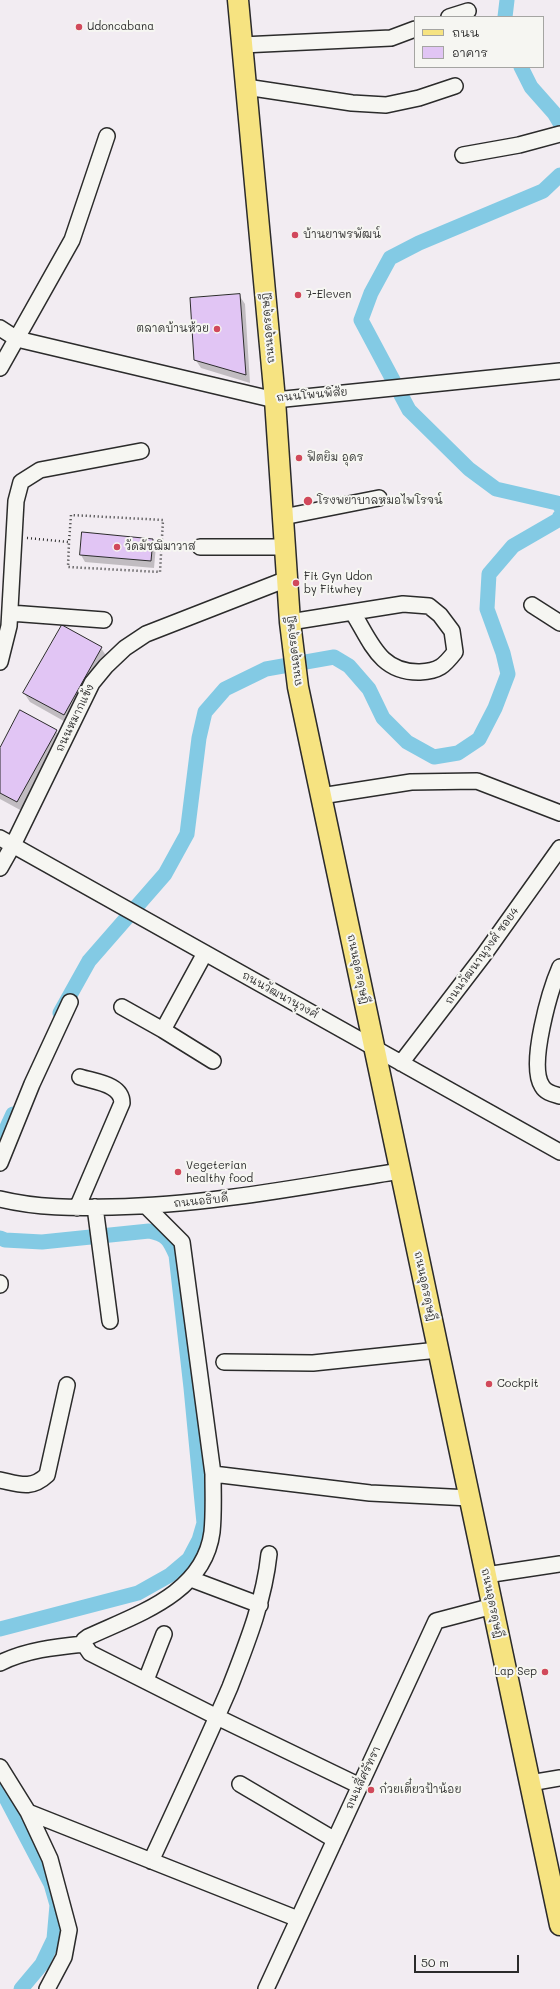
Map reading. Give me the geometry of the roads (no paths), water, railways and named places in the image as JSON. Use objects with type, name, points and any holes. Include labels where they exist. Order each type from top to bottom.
[{"type":"main road","name":"ถนนอุดรดุษฎี","points":[[238,0],[275,400],[290,622],[298,687],[530,1783],[556,1887],[560,1925]]},
{"type":"street","points":[[452,16],[468,11]]},
{"type":"street","points":[[242,46],[391,38],[414,29]]},
{"type":"street","points":[[246,87],[352,103],[386,105],[455,86]]},
{"type":"street","points":[[0,368],[72,240],[107,136]]},
{"type":"street","points":[[463,155],[556,136]]},
{"type":"street","name":"ถนนโพนพิสัย","points":[[0,328],[17,339],[275,400],[560,371]]},
{"type":"street","points":[[0,662],[6,644],[10,613],[16,501],[21,482],[40,470],[141,451]]},
{"type":"street","points":[[283,517],[380,498]]},
{"type":"street","points":[[200,547],[285,547]]},
{"type":"street","name":"ถนนหมากแข้ง","points":[[0,868],[13,845],[92,683],[111,661],[125,648],[146,634],[287,579]]},
{"type":"street","points":[[290,622],[403,604],[429,606],[440,615],[452,631],[455,652],[444,666],[424,672],[407,672],[393,668],[377,653],[354,613]]},
{"type":"street","points":[[532,605],[560,623]]},
{"type":"street","points":[[10,613],[104,620]]},
{"type":"street","points":[[321,796],[411,782],[477,781],[560,813]]},
{"type":"street","name":"ถนนวัฒนานุวงศ์","points":[[0,838],[374,1046],[401,1063],[560,1152]]},
{"type":"street","name":"ถนนวัฒนานุวงศ์ ซอย4","points":[[401,1063],[483,956],[560,848]]},
{"type":"street","points":[[163,1030],[205,953]]},
{"type":"street","points":[[560,967],[546,1003],[538,1059],[538,1075],[541,1085],[549,1093],[560,1096]]},
{"type":"street","points":[[0,1164],[32,1084],[70,1002]]},
{"type":"street","points":[[122,1007],[213,1061]]},
{"type":"street","points":[[77,1208],[122,1103],[120,1093],[116,1088],[80,1077]]},
{"type":"street","name":"ถนนอธิบดี","points":[[0,1199],[43,1206],[77,1208],[146,1206],[219,1199],[400,1171]]},
{"type":"street","points":[[84,1644],[84,1640],[88,1637],[158,1604],[174,1594],[191,1579],[206,1553],[212,1533],[214,1474],[182,1242],[146,1206]]},
{"type":"street","points":[[95,1207],[110,1321]]},
{"type":"street","points":[[224,1362],[312,1363],[438,1350]]},
{"type":"street","points":[[0,1480],[29,1486],[41,1482],[48,1476],[67,1385]]},
{"type":"street","points":[[214,1474],[370,1493],[470,1498]]},
{"type":"street","points":[[151,1861],[217,1717],[247,1643],[267,1581],[270,1554]]},
{"type":"street","points":[[486,1575],[560,1564]]},
{"type":"street","points":[[191,1579],[260,1604]]},
{"type":"street","name":"ถนนสี่ศรัทรา","points":[[266,1989],[436,1621],[493,1606]]},
{"type":"street","points":[[146,1680],[164,1634]]},
{"type":"street","points":[[0,1663],[44,1648],[84,1644]]},
{"type":"street","points":[[84,1644],[90,1653],[217,1717],[360,1786]]},
{"type":"street","points":[[0,1767],[28,1812],[50,1859],[69,1930],[64,1957],[47,1989]]},
{"type":"street","points":[[530,1783],[560,1778]]},
{"type":"street","points":[[240,1784],[335,1840]]},
{"type":"street","points":[[28,1812],[298,1919]]},
{"type":"waterway","points":[[505,16],[507,0]]},
{"type":"waterway","points":[[522,68],[531,87],[554,113],[560,123]]},
{"type":"waterway","points":[[560,175],[543,191],[419,243],[390,258],[371,293],[361,320],[409,410],[469,469],[496,489],[557,503],[560,506]]},
{"type":"waterway","points":[[60,1013],[89,961],[165,874],[187,834],[199,738],[205,712],[225,689],[266,669],[334,657],[349,666],[369,689],[383,718],[407,742],[434,757],[458,753],[479,739],[495,708],[508,674],[503,653],[487,609],[489,574],[513,546],[558,520],[560,516]]},
{"type":"waterway","points":[[0,1142],[13,1114]]},
{"type":"waterway","points":[[0,1238],[5,1240],[42,1242],[149,1231],[167,1238],[176,1255],[204,1523],[199,1540],[189,1559],[170,1575],[138,1593],[0,1629]]},
{"type":"waterway","points":[[0,1787],[51,1884],[57,1905],[54,1939],[42,1964],[21,1989]]},
{"type":"place","name":"Udoncabana","points":[[79,27]]},
{"type":"place","name":"บ้านยาพรพัฒน์","points":[[295,235]]},
{"type":"place","name":"7-Eleven","points":[[298,295]]},
{"type":"place","name":"ตลาดบ้านห้วย","points":[[217,329]]},
{"type":"place","name":"ฟิตยิม อุดร","points":[[299,458]]},
{"type":"place","name":"โรงพยาบาลหมอไพโรจน์","points":[[308,501]]},
{"type":"place","name":"วัดมัชฌิมาวาส","points":[[117,547]]},
{"type":"place","name":"Fit Gyn Udon by Fitwhey","points":[[296,583]]},
{"type":"place","name":"Vegeterian healthy food","points":[[178,1172]]},
{"type":"place","name":"Cockpit","points":[[489,1384]]},
{"type":"place","name":"Lap Sep","points":[[545,1672]]},
{"type":"place","name":"ก๋วยเตี๋ยวป้าน้อย","points":[[371,1790]]}]
